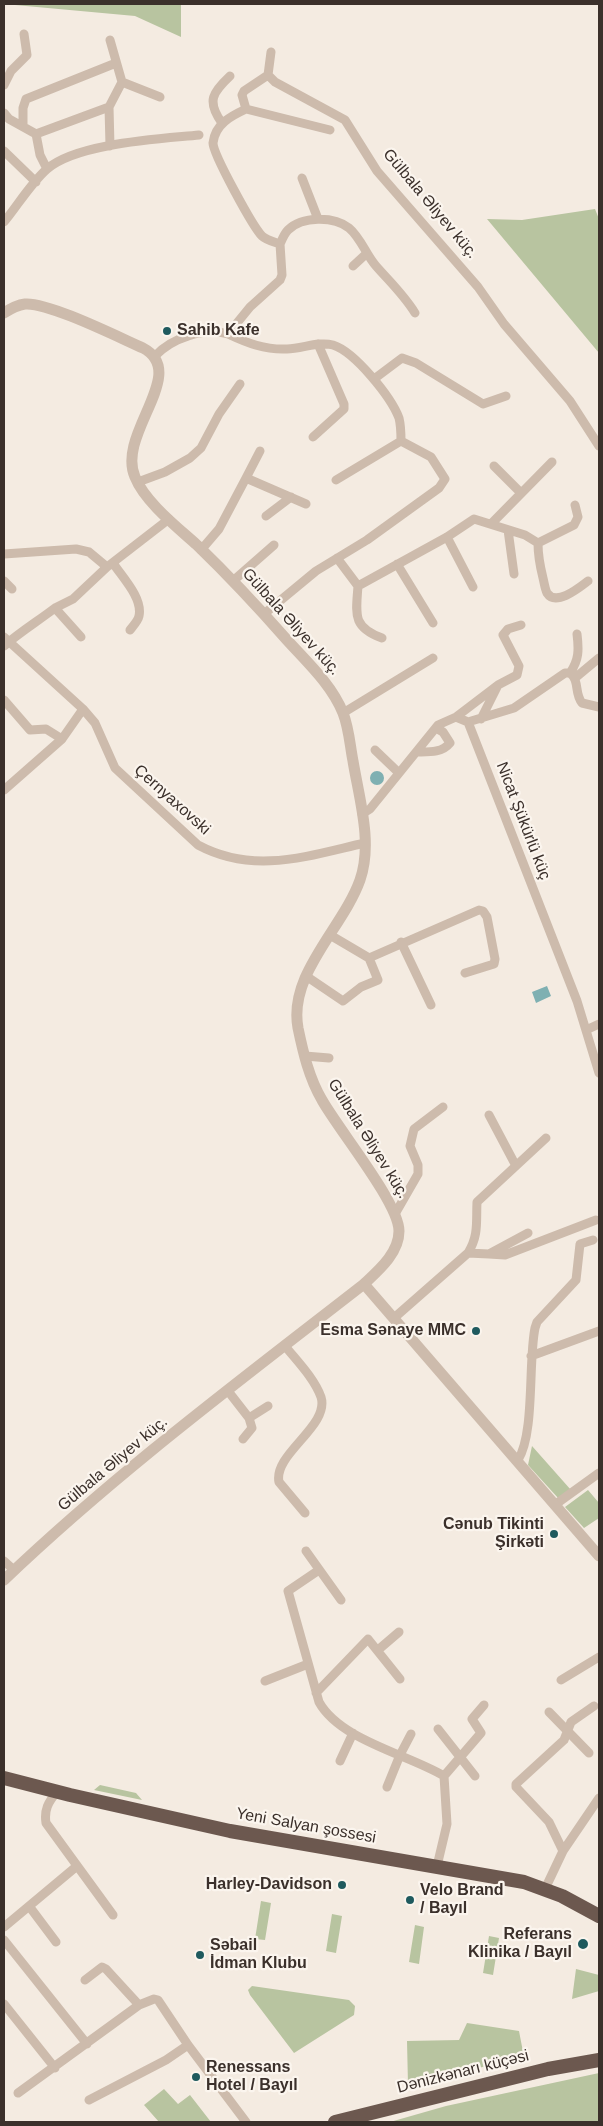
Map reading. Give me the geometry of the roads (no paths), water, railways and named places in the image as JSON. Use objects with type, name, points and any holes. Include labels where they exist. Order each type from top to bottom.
[{"type":"highway","name":"Yeni Salyan şossesi","points":[[4,1778],[57,1792],[230,1831],[524,1882],[545,1889],[599,1916]]},
{"type":"highway","name":"Dənizkənarı küçəsi","points":[[335,2122],[548,2069],[599,2060]]},
{"type":"street","points":[[4,86],[11,71],[27,55],[24,34]]},
{"type":"street","points":[[110,40],[122,82],[109,107],[110,146]]},
{"type":"street","points":[[246,108],[242,95],[244,91],[268,75],[271,52]]},
{"type":"street","points":[[23,126],[23,108],[26,99],[116,63]]},
{"type":"street","name":"Gülbala Əliyev küç.","points":[[268,75],[275,82],[345,120],[377,171],[478,286],[504,324],[570,401],[599,446]]},
{"type":"street","points":[[222,123],[215,114],[213,100],[215,90],[230,76]]},
{"type":"street","points":[[122,82],[160,97]]},
{"type":"street","points":[[36,134],[109,107]]},
{"type":"street","points":[[280,244],[261,235],[218,160],[213,141],[222,123],[246,108],[330,130]]},
{"type":"street","points":[[4,113],[36,134],[40,155],[47,169]]},
{"type":"street","points":[[4,222],[47,169],[70,156],[110,146],[199,135]]},
{"type":"street","points":[[4,151],[36,182]]},
{"type":"street","points":[[302,178],[318,219]]},
{"type":"street","points":[[228,334],[250,307],[280,280],[282,275],[280,244],[288,230],[297,224],[318,219],[334,222],[350,229],[366,254],[398,289],[415,314]]},
{"type":"street","points":[[353,266],[366,254]]},
{"type":"street","points":[[4,313],[23,304],[50,309],[144,348],[155,356],[168,345],[194,335],[214,331],[228,334],[256,347],[287,349],[318,344],[332,344],[344,350],[358,361],[374,379],[398,416],[401,441]]},
{"type":"street","points":[[313,437],[344,409],[344,404],[318,344]]},
{"type":"street","name":"Gülbala Əliyev küç.","points":[[4,1580],[94,1500],[364,1284],[383,1265],[396,1246],[399,1230],[395,1214],[382,1191],[322,1101],[305,1056],[298,1024],[297,1008],[301,987],[357,887],[364,867],[365,843],[362,814],[343,713],[312,667],[232,581],[169,520],[138,482],[131,465],[132,447],[158,383],[160,371],[155,356]]},
{"type":"street","points":[[374,379],[402,358],[416,363],[483,404],[506,396]]},
{"type":"street","points":[[138,482],[165,472],[190,458],[201,448],[219,414],[240,384]]},
{"type":"street","points":[[336,480],[401,441]]},
{"type":"street","points":[[264,614],[316,571],[368,540],[443,484],[445,479],[432,457],[401,441]]},
{"type":"street","points":[[201,550],[218,529],[260,451]]},
{"type":"street","points":[[492,523],[552,462]]},
{"type":"street","points":[[494,466],[521,493]]},
{"type":"street","points":[[246,478],[306,504]]},
{"type":"street","points":[[266,516],[291,497]]},
{"type":"street","points":[[538,543],[574,525],[578,516],[575,505]]},
{"type":"street","points":[[358,586],[447,537],[474,519],[525,534],[538,543]]},
{"type":"street","points":[[6,642],[23,629],[73,599],[110,565],[169,520]]},
{"type":"street","points":[[508,530],[514,574]]},
{"type":"street","points":[[447,537],[473,587]]},
{"type":"street","points":[[538,543],[539,561],[546,592],[550,596],[566,595],[588,581]]},
{"type":"street","points":[[232,581],[274,546]]},
{"type":"street","points":[[4,554],[76,548],[89,552],[110,565],[134,595],[139,606],[139,618],[130,630]]},
{"type":"street","points":[[337,558],[358,586],[356,614],[358,623],[369,634],[382,638]]},
{"type":"street","points":[[397,564],[433,623]]},
{"type":"street","points":[[4,581],[12,589]]},
{"type":"street","points":[[56,608],[81,637]]},
{"type":"street","points":[[456,717],[498,684],[517,675],[519,666],[504,635],[508,629],[521,625]]},
{"type":"street","points":[[577,634],[578,654],[573,676],[580,701],[586,705],[599,707]]},
{"type":"street","name":"Çernyaxovski","points":[[6,642],[83,709],[95,724],[115,768],[198,845],[208,851],[233,858],[278,862],[365,843]]},
{"type":"street","points":[[343,713],[433,658]]},
{"type":"street","points":[[362,814],[370,809],[436,728],[448,718],[456,717],[468,722],[514,708],[560,675],[573,676],[599,658]]},
{"type":"street","points":[[481,719],[498,684]]},
{"type":"street","points":[[4,700],[30,730],[46,730],[62,739]]},
{"type":"street","points":[[4,790],[62,739],[83,709]]},
{"type":"street","name":"Nicat Şükürlü küç","points":[[468,722],[586,1030],[599,1073]]},
{"type":"street","points":[[417,752],[432,752],[448,746],[448,738],[436,728]]},
{"type":"street","points":[[374,750],[400,773]]},
{"type":"street","points":[[369,958],[401,942],[479,910],[483,911],[487,917],[495,959],[494,964],[465,973]]},
{"type":"street","points":[[306,976],[343,1001],[361,987],[378,980],[369,958],[330,936]]},
{"type":"street","points":[[401,942],[431,1005]]},
{"type":"street","points":[[586,1030],[599,1024]]},
{"type":"street","points":[[305,1056],[329,1058]]},
{"type":"street","points":[[395,1214],[416,1181],[419,1169],[410,1146],[414,1129],[443,1107]]},
{"type":"street","points":[[489,1115],[516,1166]]},
{"type":"street","points":[[394,1318],[468,1253],[475,1240],[478,1227],[477,1202],[546,1138]]},
{"type":"street","points":[[468,1253],[506,1256],[596,1220]]},
{"type":"street","points":[[490,1254],[528,1233]]},
{"type":"street","points":[[518,1460],[524,1448],[528,1419],[531,1356],[537,1322],[576,1280],[579,1246],[582,1243],[593,1240]]},
{"type":"street","points":[[364,1284],[599,1556]]},
{"type":"street","points":[[531,1356],[599,1331]]},
{"type":"street","points":[[285,1346],[316,1386],[322,1405],[309,1430],[285,1461],[278,1477],[279,1482],[305,1513]]},
{"type":"street","points":[[228,1391],[249,1418],[252,1428],[243,1439]]},
{"type":"street","points":[[249,1418],[268,1406]]},
{"type":"street","points":[[556,1504],[599,1473]]},
{"type":"street","points":[[306,1551],[341,1600]]},
{"type":"street","points":[[4,1561],[14,1570]]},
{"type":"street","points":[[319,1570],[288,1591],[316,1693],[324,1712],[353,1733],[444,1776]]},
{"type":"street","points":[[378,1650],[399,1632]]},
{"type":"street","points":[[316,1693],[366,1640],[370,1640],[400,1679]]},
{"type":"street","points":[[561,1680],[599,1657]]},
{"type":"street","points":[[266,1681],[308,1664]]},
{"type":"street","points":[[436,1866],[447,1824],[444,1776],[481,1733],[482,1731],[472,1719],[484,1705]]},
{"type":"street","points":[[563,1851],[549,1822],[516,1787],[516,1784],[564,1740],[571,1722],[594,1706]]},
{"type":"street","points":[[550,1712],[568,1733],[589,1752]]},
{"type":"street","points":[[438,1728],[475,1776]]},
{"type":"street","points":[[340,1761],[353,1733]]},
{"type":"street","points":[[388,1787],[400,1754],[411,1734]]},
{"type":"street","points":[[57,1792],[49,1802],[44,1814],[46,1823],[113,1915]]},
{"type":"street","points":[[545,1889],[563,1851],[599,1798]]},
{"type":"street","points":[[4,1928],[77,1866]]},
{"type":"street","points":[[29,1906],[56,1942]]},
{"type":"street","points":[[4,1940],[87,2044]]},
{"type":"street","points":[[85,1980],[102,1967],[139,2005]]},
{"type":"street","points":[[18,2093],[55,2068],[139,2005],[154,1999],[158,2000],[188,2046],[246,2122]]},
{"type":"street","points":[[4,2004],[55,2068]]},
{"type":"street","points":[[88,2100],[166,2060],[188,2046]]},
{"type":"water","points":[[374,771],[380,771],[384,778],[380,785],[374,785],[370,781],[370,775]]},
{"type":"water","points":[[547,986],[551,996],[536,1003],[532,992]]},
{"type":"place","name":"Sahib Kafe","points":[[167,331]]},
{"type":"place","name":"Esma Sənaye MMC","points":[[476,1331]]},
{"type":"place","name":"Cənub Tikinti Şirkəti","points":[[554,1534]]},
{"type":"place","name":"Harley-Davidson","points":[[342,1885]]},
{"type":"place","name":"Velo Brand / Bayıl","points":[[410,1900]]},
{"type":"place","name":"Referans Klinika / Bayıl","points":[[583,1944]]},
{"type":"place","name":"Səbail İdman Klubu","points":[[200,1955]]},
{"type":"place","name":"Renessans Hotel / Bayıl","points":[[196,2077]]}]
